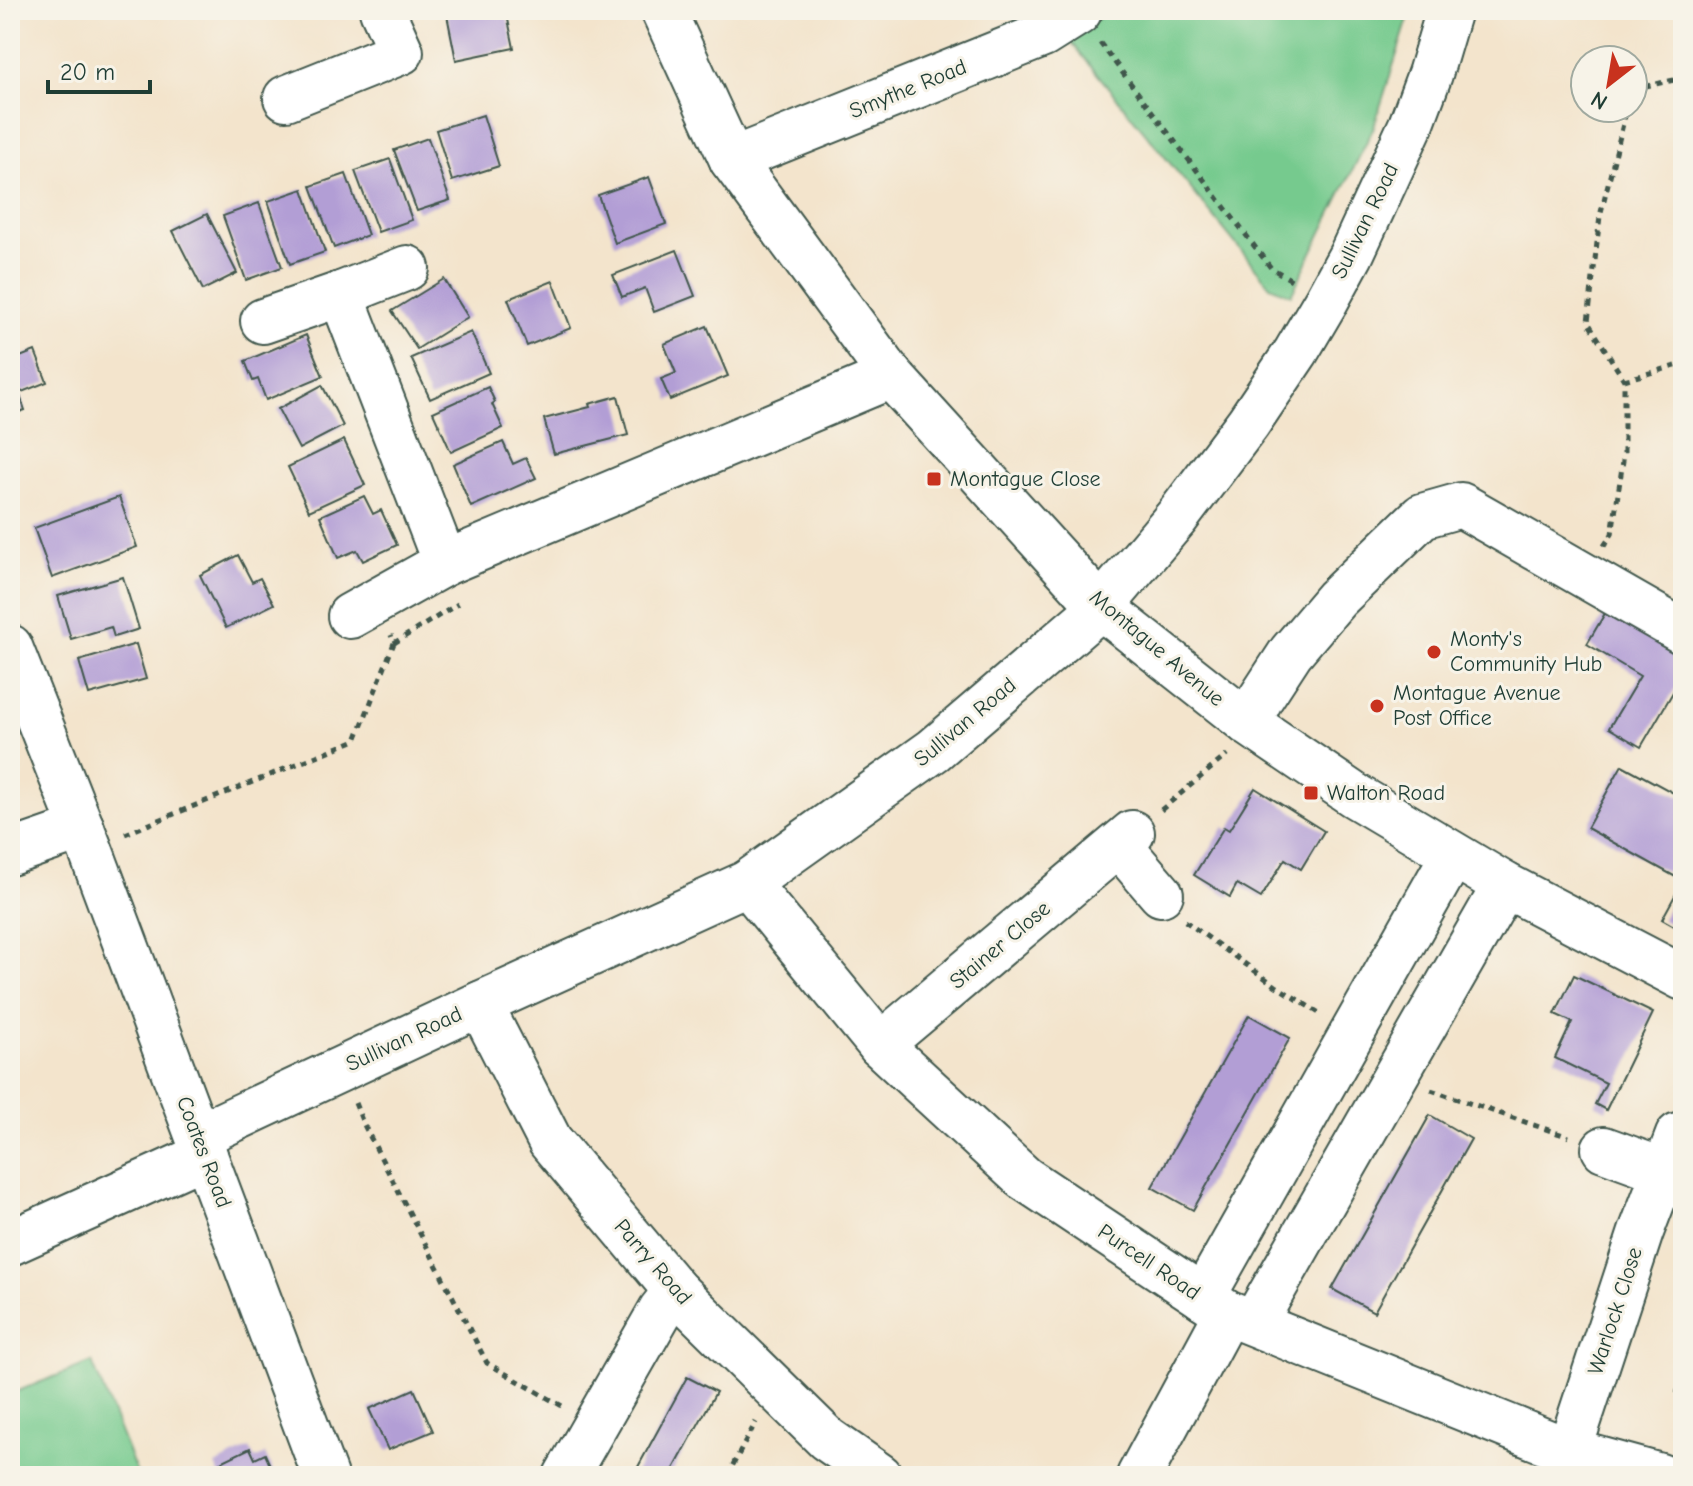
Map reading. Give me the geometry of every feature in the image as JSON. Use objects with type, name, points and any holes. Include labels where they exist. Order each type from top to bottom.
[{"type":"street","points":[[286,98],[401,52],[382,10]]},
{"type":"street","name":"Montague Avenue","points":[[663,10],[732,160],[891,376],[1101,607],[1253,727],[1354,795],[1505,885],[1683,978]]},
{"type":"street","name":"Sullivan Road","points":[[10,1243],[202,1146],[341,1069],[747,883],[934,750],[1101,607],[1177,517],[1248,423],[1326,301],[1351,255],[1411,125],[1449,10]]},
{"type":"street","name":"Smythe Road","points":[[732,160],[1043,35],[1079,12]]},
{"type":"street","points":[[263,321],[407,268]]},
{"type":"street","points":[[341,294],[445,563]]},
{"type":"street","points":[[363,608],[445,563],[891,376]]},
{"type":"street","points":[[1253,727],[1261,698],[1300,641],[1336,599],[1422,516],[1461,505],[1683,632]]},
{"type":"street","name":"Coates Road","points":[[10,647],[86,838],[325,1476]]},
{"type":"street","points":[[10,853],[86,838]]},
{"type":"street","points":[[1126,839],[1161,894]]},
{"type":"street","name":"Stainer Close","points":[[880,1045],[1126,839]]},
{"type":"street","points":[[1139,1476],[1228,1311],[1351,1034],[1453,855]]},
{"type":"street","name":"Purcell Road","points":[[747,883],[880,1045],[1024,1178],[1228,1311],[1569,1451],[1660,1476]]},
{"type":"street","points":[[1228,1311],[1395,1077],[1505,885]]},
{"type":"street","name":"Parry Road","points":[[480,1004],[550,1141],[676,1291],[827,1439],[880,1476]]},
{"type":"street","name":"Warlock Close","points":[[1569,1451],[1641,1232],[1671,1153],[1604,1149]]},
{"type":"street","points":[[566,1476],[661,1310],[676,1291]]},
{"type":"path","points":[[1079,12],[1271,268],[1326,301]]},
{"type":"path","points":[[1649,85],[1683,78]]},
{"type":"path","points":[[1584,574],[1612,534],[1624,454],[1624,380],[1588,322],[1600,216],[1623,124]]},
{"type":"path","points":[[1624,380],[1683,364]]},
{"type":"path","points":[[86,838],[356,740],[394,643],[363,608]]},
{"type":"path","points":[[1126,839],[1253,727]]},
{"type":"path","points":[[1161,894],[1178,916],[1276,986],[1351,1034]]},
{"type":"path","points":[[341,1069],[363,1123],[487,1363],[595,1425]]},
{"type":"path","points":[[1395,1077],[1604,1149]]},
{"type":"path","points":[[727,1476],[762,1411],[779,1394]]},
{"type":"green space","points":[[1106,10],[1411,10],[1373,129],[1291,295],[1270,286],[1068,38]]},
{"type":"green space","points":[[92,1362],[138,1476],[10,1476],[10,1394]]},
{"type":"building","points":[[446,10],[506,10],[514,48],[456,60]]},
{"type":"building","points":[[483,115],[499,166],[452,181],[436,130]]},
{"type":"building","points":[[428,138],[450,200],[417,211],[394,150]]},
{"type":"building","points":[[390,159],[412,220],[378,232],[355,171]]},
{"type":"building","points":[[346,174],[368,235],[334,248],[311,186]]},
{"type":"building","points":[[649,177],[666,224],[615,243],[598,195]]},
{"type":"building","points":[[303,189],[325,252],[290,264],[268,201]]},
{"type":"building","points":[[259,203],[282,267],[246,280],[223,216]]},
{"type":"building","points":[[207,214],[237,273],[203,290],[173,231]]},
{"type":"building","points":[[677,250],[695,296],[654,312],[645,288],[622,297],[613,275]]},
{"type":"building","points":[[444,279],[468,317],[417,349],[392,311]]},
{"type":"building","points":[[553,281],[571,328],[527,346],[508,299]]},
{"type":"building","points":[[10,305],[17,322],[10,325]]},
{"type":"building","points":[[707,326],[728,376],[670,400],[661,379],[676,373],[664,344]]},
{"type":"building","points":[[471,332],[489,373],[430,399],[411,358]]},
{"type":"building","points":[[306,335],[323,376],[266,400],[258,379],[253,381],[245,361]]},
{"type":"building","points":[[35,351],[47,382],[19,393],[25,410],[10,415],[10,361]]},
{"type":"building","points":[[322,385],[343,426],[299,449],[278,409]]},
{"type":"building","points":[[488,387],[503,428],[451,452],[433,412]]},
{"type":"building","points":[[618,396],[628,435],[554,454],[544,419]]},
{"type":"building","points":[[344,440],[365,485],[309,511],[288,467]]},
{"type":"building","points":[[503,442],[513,464],[526,458],[536,478],[471,507],[453,464]]},
{"type":"building","points":[[364,496],[373,514],[381,510],[397,545],[363,561],[357,550],[338,558],[320,516]]},
{"type":"building","points":[[119,497],[137,547],[52,578],[34,528]]},
{"type":"building","points":[[238,555],[252,582],[260,578],[274,604],[226,628],[200,575]]},
{"type":"building","points":[[123,577],[139,629],[114,637],[111,627],[71,639],[58,596]]},
{"type":"building","points":[[1614,598],[1683,638],[1683,675],[1641,747],[1609,728],[1640,676],[1587,644]]},
{"type":"building","points":[[136,644],[146,679],[89,695],[79,661]]},
{"type":"building","points":[[1622,765],[1683,798],[1683,881],[1587,828]]},
{"type":"building","points":[[1255,788],[1324,831],[1301,869],[1285,859],[1261,898],[1237,884],[1230,897],[1194,875],[1224,827],[1229,830]]},
{"type":"building","points":[[1683,881],[1683,931],[1662,919]]},
{"type":"building","points":[[1574,975],[1653,1013],[1606,1110],[1595,1104],[1606,1083],[1555,1058],[1572,1022],[1555,1014]]},
{"type":"building","points":[[1249,1015],[1290,1038],[1193,1210],[1152,1187]]},
{"type":"building","points":[[1430,1115],[1471,1139],[1374,1312],[1332,1289]]},
{"type":"building","points":[[1683,1373],[1683,1395],[1676,1392]]},
{"type":"building","points":[[687,1377],[716,1392],[670,1476],[633,1476]]},
{"type":"building","points":[[414,1389],[433,1431],[388,1450],[369,1409]]},
{"type":"building","points":[[250,1448],[255,1459],[265,1454],[275,1476],[220,1476],[215,1465]]},
{"type":"place","name":"Montague Close","points":[[934,479]]},
{"type":"place","name":"Monty's Community Hub","points":[[1434,652]]},
{"type":"place","name":"Montague Avenue Post Office","points":[[1377,706]]},
{"type":"place","name":"Walton Road","points":[[1311,793]]}]
